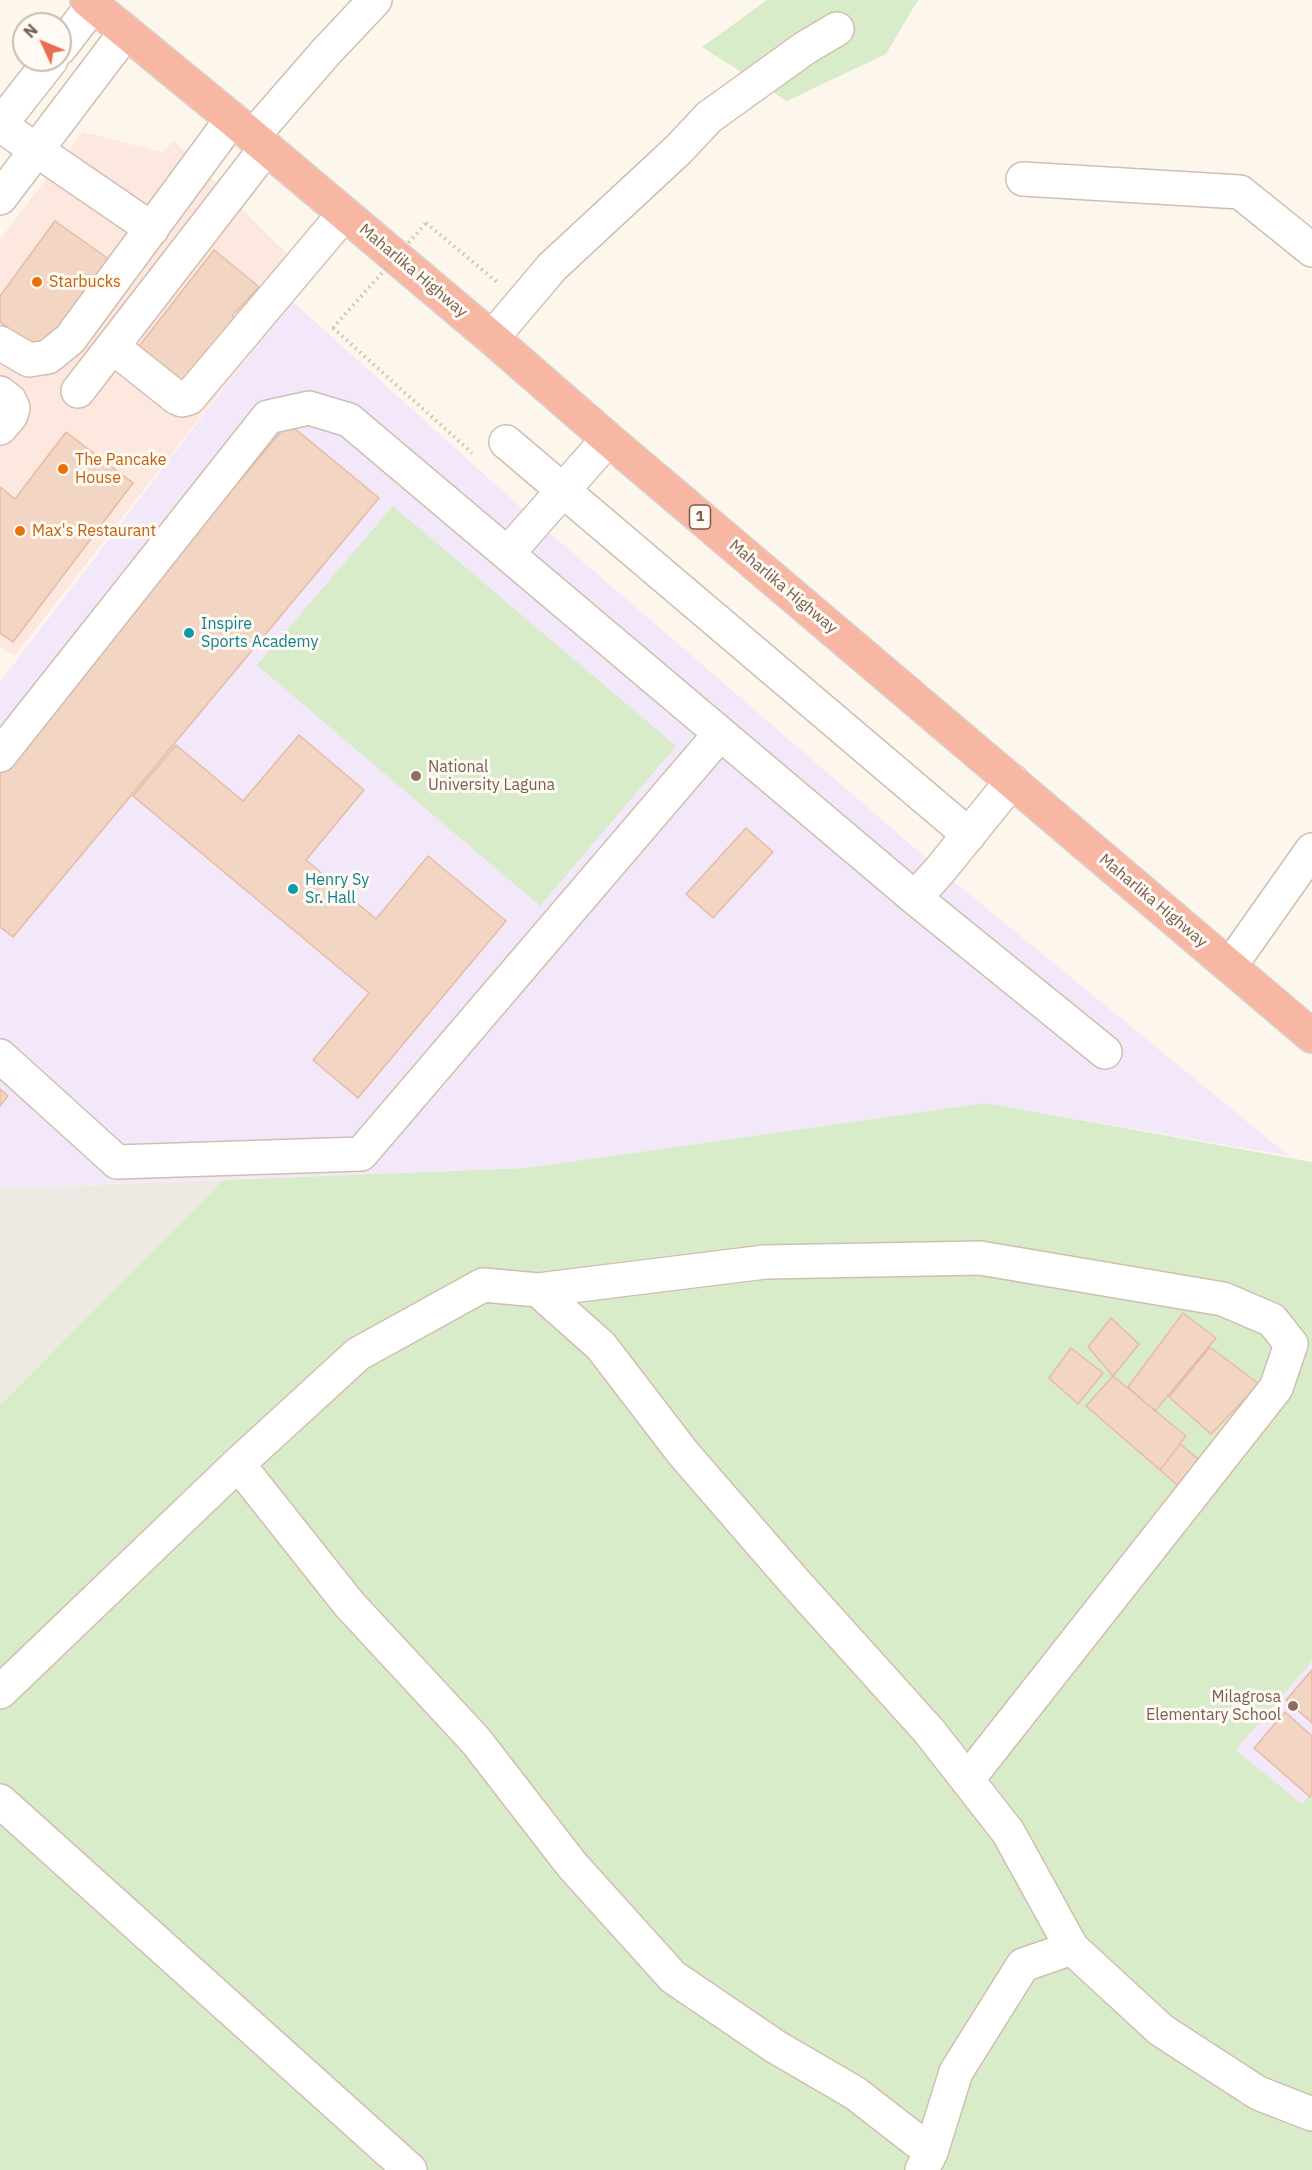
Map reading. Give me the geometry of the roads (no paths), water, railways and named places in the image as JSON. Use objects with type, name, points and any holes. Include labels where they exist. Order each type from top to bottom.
[{"type":"highway","name":"Maharlika Highway","points":[[90,3],[492,338],[1312,1036]]},
{"type":"street","points":[[0,343],[28,360],[48,357],[70,339],[152,229],[250,135],[375,0]]},
{"type":"street","points":[[72,30],[90,3]]},
{"type":"street","points":[[492,338],[552,267],[678,150],[709,117],[805,48],[837,29]]},
{"type":"street","points":[[0,198],[126,32]]},
{"type":"street","points":[[42,72],[0,125],[152,229]]},
{"type":"street","points":[[78,391],[113,347],[250,135]]},
{"type":"street","points":[[1023,179],[1240,192],[1312,250]]},
{"type":"street","points":[[113,347],[177,398],[182,400],[189,398],[344,214]]},
{"type":"street","points":[[0,393],[10,401],[13,408],[0,428]]},
{"type":"street","points":[[0,755],[268,417],[309,408],[349,420],[915,898],[1105,1052]]},
{"type":"street","points":[[508,553],[608,439]]},
{"type":"street","points":[[506,442],[969,835]]},
{"type":"street","points":[[0,1056],[117,1162],[361,1154],[720,734]]},
{"type":"street","points":[[915,898],[1012,781]]},
{"type":"street","points":[[1230,966],[1312,850]]},
{"type":"street","points":[[0,1692],[238,1464],[358,1354],[483,1285],[538,1290],[765,1262],[980,1258],[1223,1299],[1272,1320],[1291,1344],[1276,1388],[967,1780]]},
{"type":"street","points":[[538,1290],[601,1346],[683,1453],[929,1731],[1008,1832],[1072,1948],[1161,2030],[1258,2093],[1312,2114]]},
{"type":"street","points":[[238,1464],[349,1604],[476,1742],[572,1866],[673,1977],[776,2047],[855,2093],[926,2161],[956,2072],[1023,1965],[1072,1948]]},
{"type":"street","points":[[0,1801],[410,2170]]},
{"type":"place","name":"Starbucks","points":[[37,282]]},
{"type":"place","name":"The Pancake House","points":[[63,469]]},
{"type":"place","name":"Max's Restaurant","points":[[20,531]]},
{"type":"place","name":"Inspire Sports Academy","points":[[189,633]]},
{"type":"place","name":"National University Laguna","points":[[416,776]]},
{"type":"place","name":"Henry Sy Sr. Hall","points":[[293,889]]},
{"type":"place","name":"Milagrosa Elementary School","points":[[1293,1706]]}]
